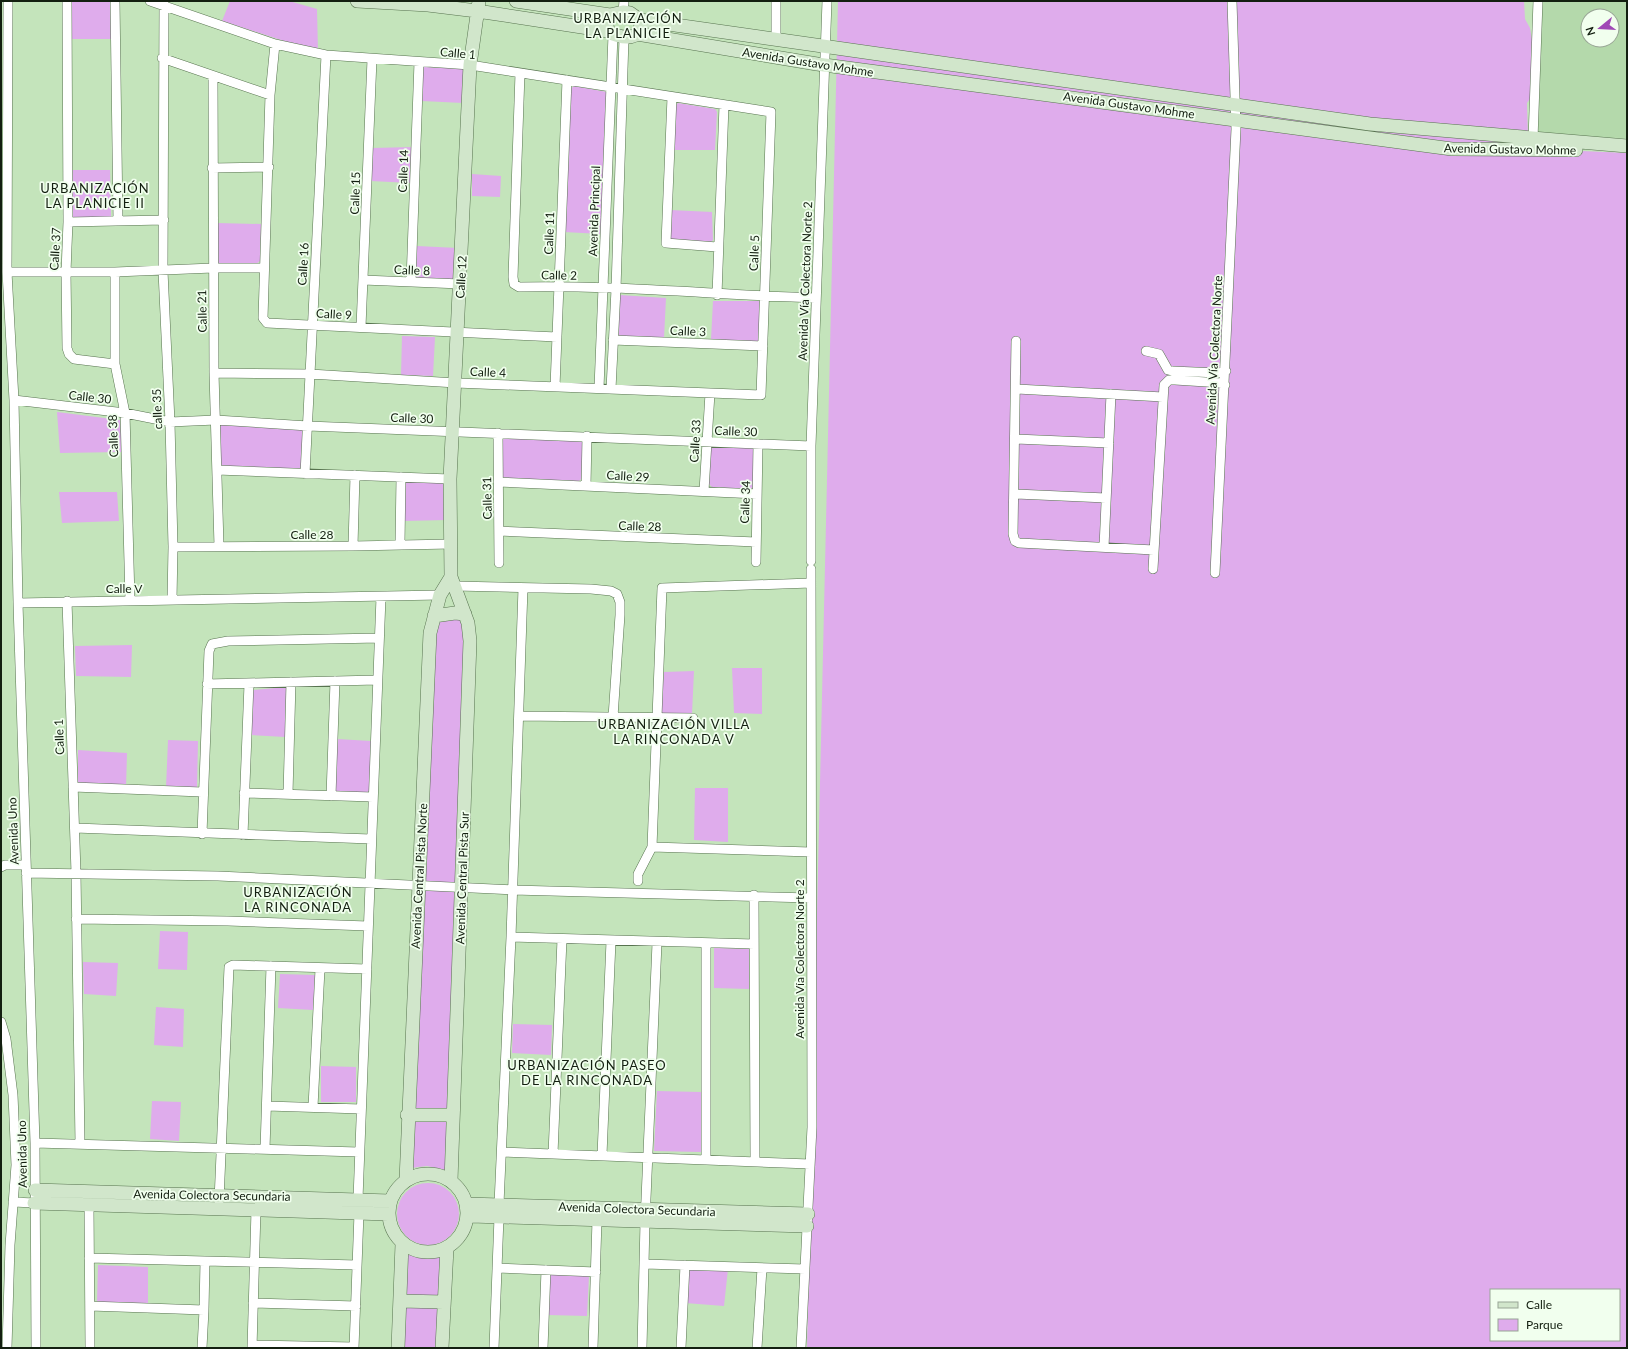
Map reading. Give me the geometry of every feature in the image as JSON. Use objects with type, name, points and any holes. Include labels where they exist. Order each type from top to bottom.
[{"type":"street","name":"Avenida Uno","points":[[8,1],[7,272],[14,400],[18,603],[35,1143],[34,1196],[36,1348]]},
{"type":"street","name":"Calle 37","points":[[67,1],[67,348],[69,354],[74,358],[115,364]]},
{"type":"street","points":[[115,1],[118,221]]},
{"type":"street","name":"Calle 1","points":[[150,1],[164,4],[275,44],[326,55],[470,65],[771,112]]},
{"type":"street","points":[[357,1],[478,6],[615,34],[637,34],[640,30],[640,20],[630,13],[619,9],[516,1]]},
{"type":"street","points":[[776,1],[776,40]]},
{"type":"street","name":"Avenida Vía Colectora Norte 2","points":[[801,1348],[812,1127],[811,446],[815,298],[826,65],[827,1]]},
{"type":"street","points":[[1232,1],[1236,104]]},
{"type":"street","points":[[1533,139],[1538,1]]},
{"type":"street","name":"calle 35","points":[[164,4],[162,58],[164,220],[163,271],[167,325],[173,547]]},
{"type":"street","name":"Calle 12","points":[[453,582],[450,479],[461,284],[470,65],[478,6]]},
{"type":"street","points":[[615,34],[606,25],[606,19],[619,9]]},
{"type":"street","name":"Avenida Gustavo Mohme","points":[[640,20],[1370,124],[1625,146]]},
{"type":"street","name":"Avenida Principal","points":[[598,388],[604,289],[611,87],[615,34]]},
{"type":"street","name":"Avenida Principal","points":[[611,389],[623,89],[615,34]]},
{"type":"street","name":"Avenida Gustavo Mohme","points":[[637,34],[826,65],[1236,124],[1452,149],[1587,150],[1625,146]]},
{"type":"street","name":"Calle 9","points":[[275,44],[270,95],[269,166],[264,268],[263,318],[267,323],[557,336]]},
{"type":"street","name":"Calle 16","points":[[305,474],[326,55]]},
{"type":"street","points":[[162,58],[270,95]]},
{"type":"street","name":"Calle 15","points":[[361,327],[372,59]]},
{"type":"street","name":"Calle 14","points":[[411,281],[419,62]]},
{"type":"street","name":"Calle 2","points":[[520,73],[514,284],[519,287],[559,286],[717,295],[815,298]]},
{"type":"street","name":"Calle 21","points":[[213,76],[212,168],[214,373],[219,546]]},
{"type":"street","name":"Calle 11","points":[[555,387],[567,80]]},
{"type":"street","points":[[672,97],[666,243],[717,247]]},
{"type":"street","name":"Avenida Vía Colectora Norte","points":[[1215,573],[1226,370],[1236,104]]},
{"type":"street","points":[[717,295],[717,247],[724,105]]},
{"type":"street","name":"Calle 5","points":[[761,395],[771,112]]},
{"type":"street","points":[[212,168],[269,166]]},
{"type":"street","points":[[68,222],[164,220]]},
{"type":"street","points":[[7,272],[115,272],[213,268],[264,268]]},
{"type":"street","name":"Calle 38","points":[[115,272],[115,364],[125,413],[130,600]]},
{"type":"street","name":"Calle 8","points":[[363,280],[461,284]]},
{"type":"street","name":"Calle 3","points":[[613,340],[763,346]]},
{"type":"street","points":[[1016,341],[1017,389],[1013,534],[1017,542],[1154,550]]},
{"type":"street","points":[[1146,351],[1159,354],[1166,366],[1172,371],[1218,373],[1226,370]]},
{"type":"street","name":"Calle 4","points":[[214,373],[310,374],[456,383],[761,395]]},
{"type":"street","points":[[1153,569],[1164,385],[1169,380],[1222,382],[1225,385]]},
{"type":"street","points":[[1017,389],[1163,397]]},
{"type":"street","name":"Calle 33","points":[[704,491],[710,393]]},
{"type":"street","points":[[1104,547],[1111,394]]},
{"type":"street","name":"Calle 30","points":[[14,400],[125,413],[170,422],[216,420],[308,426],[811,446]]},
{"type":"street","name":"Calle 31","points":[[498,433],[499,563]]},
{"type":"street","points":[[586,486],[587,436]]},
{"type":"street","points":[[1015,439],[1109,443]]},
{"type":"street","name":"Calle 34","points":[[756,562],[758,444]]},
{"type":"street","points":[[217,470],[450,479]]},
{"type":"street","points":[[353,546],[355,475]]},
{"type":"street","points":[[400,544],[401,477]]},
{"type":"street","name":"Calle 29","points":[[498,482],[757,494]]},
{"type":"street","points":[[1014,494],[1106,498]]},
{"type":"street","name":"Calle 28","points":[[499,531],[756,542]]},
{"type":"street","name":"Calle 28","points":[[173,547],[451,544]]},
{"type":"street","points":[[172,600],[173,547]]},
{"type":"street","points":[[453,582],[523,588],[591,589],[611,591],[617,594],[620,602],[620,615],[613,717]]},
{"type":"street","name":"Avenida Central Pista Norte","points":[[406,1180],[407,1115],[430,633],[440,595],[453,582]]},
{"type":"street","name":"Avenida Central Pista Sur","points":[[451,1181],[470,641],[465,614],[453,582]]},
{"type":"street","points":[[638,881],[638,874],[652,847],[662,588],[811,584]]},
{"type":"street","points":[[494,1348],[513,890],[523,588]]},
{"type":"street","name":"Calle V","points":[[18,603],[440,595]]},
{"type":"street","points":[[358,1199],[381,596]]},
{"type":"street","name":"Calle 1","points":[[67,601],[75,828],[80,1144]]},
{"type":"street","points":[[434,616],[455,613],[465,614]]},
{"type":"street","points":[[202,834],[202,792],[207,684],[209,651],[212,644],[215,642],[379,638]]},
{"type":"street","points":[[207,684],[377,680]]},
{"type":"street","points":[[331,796],[335,681]]},
{"type":"street","points":[[288,794],[291,682]]},
{"type":"street","points":[[243,835],[249,684]]},
{"type":"street","points":[[519,716],[693,718]]},
{"type":"street","points":[[73,787],[202,792]]},
{"type":"street","points":[[244,793],[373,797]]},
{"type":"street","points":[[75,828],[202,834],[371,839]]},
{"type":"street","points":[[652,847],[811,852]]},
{"type":"street","points":[[2,864],[26,869],[76,873],[370,882],[513,890],[811,898]]},
{"type":"street","points":[[754,896],[755,1160]]},
{"type":"street","points":[[76,919],[228,921],[368,926]]},
{"type":"street","points":[[511,937],[754,944]]},
{"type":"street","points":[[553,1154],[562,939]]},
{"type":"street","points":[[602,1155],[611,941]]},
{"type":"street","points":[[642,1348],[645,1215],[657,942]]},
{"type":"street","points":[[706,943],[706,1159]]},
{"type":"street","points":[[219,1209],[228,970],[233,965],[320,969],[367,969]]},
{"type":"street","points":[[265,1149],[271,966]]},
{"type":"street","points":[[313,1107],[320,969]]},
{"type":"street","points":[[1,1022],[6,1039],[13,1095],[16,1165],[10,1245],[7,1348]]},
{"type":"street","points":[[267,1106],[361,1109]]},
{"type":"street","points":[[407,1115],[453,1115]]},
{"type":"street","points":[[35,1143],[359,1152]]},
{"type":"street","points":[[502,1152],[755,1160],[810,1164]]},
{"type":"street","points":[[428,1174],[440,1176],[451,1181],[458,1188],[466,1204],[467,1218],[461,1235],[447,1248],[438,1252],[424,1253],[410,1249],[402,1244],[391,1228],[388,1214],[390,1200],[396,1189],[406,1180],[417,1175],[428,1174]]},
{"type":"street","name":"Avenida Colectora Secundaria","points":[[34,1196],[220,1195],[390,1200]]},
{"type":"street","points":[[13,1202],[34,1196]]},
{"type":"street","name":"Avenida Colectora Secundaria","points":[[34,1196],[89,1205],[388,1214]]},
{"type":"street","name":"Avenida Colectora Secundaria","points":[[466,1204],[499,1210],[597,1220],[645,1215]]},
{"type":"street","points":[[89,1205],[90,1348]]},
{"type":"street","points":[[256,1210],[252,1303],[252,1346],[354,1347],[359,1213]]},
{"type":"street","name":"Avenida Colectora Secundaria","points":[[467,1218],[499,1210],[808,1220]]},
{"type":"street","points":[[593,1348],[597,1220]]},
{"type":"street","points":[[398,1348],[402,1244]]},
{"type":"street","points":[[442,1348],[447,1248]]},
{"type":"street","points":[[89,1258],[357,1265]]},
{"type":"street","points":[[202,1348],[205,1261]]},
{"type":"street","points":[[645,1264],[805,1269]]},
{"type":"street","points":[[681,1348],[685,1265]]},
{"type":"street","points":[[497,1268],[596,1272]]},
{"type":"street","points":[[757,1348],[762,1268]]},
{"type":"street","points":[[544,1348],[546,1270]]},
{"type":"street","points":[[400,1301],[444,1302]]},
{"type":"street","points":[[252,1303],[356,1306]]},
{"type":"street","points":[[90,1306],[204,1310]]},
{"type":"shaded area","points":[[1541,1],[1627,1],[1627,138],[1538,136]]},
{"type":"green space","points":[[70,1],[112,1],[111,39],[71,39]]},
{"type":"green space","points":[[230,1],[289,1],[317,9],[318,52],[222,21]]},
{"type":"green space","points":[[838,1],[1524,1],[1525,19],[1530,28],[1534,51],[1532,96],[1527,103],[1528,140],[1537,149],[1627,153],[1627,1348],[807,1348]]},
{"type":"green space","points":[[423,67],[466,69],[463,103],[422,101]]},
{"type":"green space","points":[[574,86],[607,92],[601,234],[564,232],[570,89]]},
{"type":"green space","points":[[678,103],[715,109],[717,112],[715,150],[673,150],[676,105]]},
{"type":"green space","points":[[413,147],[410,183],[371,181],[372,148]]},
{"type":"green space","points":[[70,170],[110,170],[111,217],[71,219]]},
{"type":"green space","points":[[472,174],[501,176],[500,197],[472,196]]},
{"type":"green space","points":[[670,210],[712,212],[713,240],[709,244],[671,241]]},
{"type":"green space","points":[[216,223],[261,224],[260,261],[256,264],[218,264]]},
{"type":"green space","points":[[417,246],[458,248],[453,281],[415,278]]},
{"type":"green space","points":[[620,295],[666,298],[664,338],[619,336],[616,334]]},
{"type":"green space","points":[[713,301],[759,301],[761,303],[759,341],[755,343],[711,339]]},
{"type":"green space","points":[[402,336],[435,337],[433,376],[401,375]]},
{"type":"green space","points":[[57,412],[120,420],[122,452],[60,453]]},
{"type":"green space","points":[[221,425],[302,428],[304,431],[303,468],[298,470],[222,467],[220,464]]},
{"type":"green space","points":[[505,438],[580,440],[583,443],[583,477],[579,481],[507,479],[503,477],[503,440]]},
{"type":"green space","points":[[711,447],[753,447],[755,449],[754,487],[751,489],[712,487],[709,484]]},
{"type":"green space","points":[[408,481],[446,483],[447,520],[404,521],[405,483]]},
{"type":"green space","points":[[59,492],[117,492],[119,521],[62,523]]},
{"type":"green space","points":[[442,618],[461,619],[466,630],[458,879],[455,882],[428,882],[424,879],[432,635]]},
{"type":"green space","points":[[132,645],[131,677],[76,676],[75,646]]},
{"type":"green space","points":[[732,668],[762,668],[762,714],[734,713]]},
{"type":"green space","points":[[694,671],[692,714],[661,713],[664,672]]},
{"type":"green space","points":[[286,687],[285,737],[251,735],[253,690]]},
{"type":"green space","points":[[337,739],[371,741],[370,790],[366,793],[336,792],[334,790]]},
{"type":"green space","points":[[168,740],[198,741],[197,789],[166,788]]},
{"type":"green space","points":[[78,750],[127,753],[126,788],[78,785]]},
{"type":"green space","points":[[695,788],[728,788],[728,842],[694,840]]},
{"type":"green space","points":[[423,888],[455,892],[447,1110],[414,1109]]},
{"type":"green space","points":[[160,931],[188,932],[187,970],[158,969]]},
{"type":"green space","points":[[714,948],[749,949],[749,989],[714,988]]},
{"type":"green space","points":[[83,962],[118,963],[116,996],[84,994]]},
{"type":"green space","points":[[280,974],[315,975],[313,1010],[278,1008]]},
{"type":"green space","points":[[156,1007],[184,1009],[183,1047],[154,1045]]},
{"type":"green space","points":[[513,1024],[552,1025],[551,1055],[512,1053]]},
{"type":"green space","points":[[321,1066],[356,1067],[356,1102],[321,1102]]},
{"type":"green space","points":[[657,1091],[701,1092],[701,1152],[654,1151]]},
{"type":"green space","points":[[152,1101],[181,1102],[179,1141],[150,1139]]},
{"type":"green space","points":[[413,1121],[446,1121],[445,1170],[427,1166],[411,1168]]},
{"type":"green space","points":[[422,1183],[434,1183],[450,1192],[457,1202],[459,1214],[457,1226],[450,1236],[434,1245],[422,1245],[411,1240],[402,1231],[397,1220],[397,1208],[402,1197],[411,1188]]},
{"type":"green space","points":[[407,1250],[416,1254],[425,1255],[443,1252],[438,1297],[409,1297],[406,1294]]},
{"type":"green space","points":[[98,1265],[148,1267],[148,1303],[97,1302]]},
{"type":"green space","points":[[686,1267],[728,1269],[724,1306],[685,1303]]},
{"type":"green space","points":[[549,1274],[589,1276],[587,1316],[548,1315]]},
{"type":"green space","points":[[406,1306],[437,1307],[440,1311],[438,1348],[401,1348]]},
{"type":"district","name":"URBANIZACIÓN LA PLANICIE","points":[[628,26]]},
{"type":"district","name":"URBANIZACIÓN LA PLANICIE II","points":[[95,196]]},
{"type":"district","name":"URBANIZACIÓN VILLA LA RINCONADA V","points":[[674,732]]},
{"type":"district","name":"URBANIZACIÓN LA RINCONADA","points":[[298,900]]},
{"type":"district","name":"URBANIZACIÓN PASEO DE LA RINCONADA","points":[[587,1072]]}]
